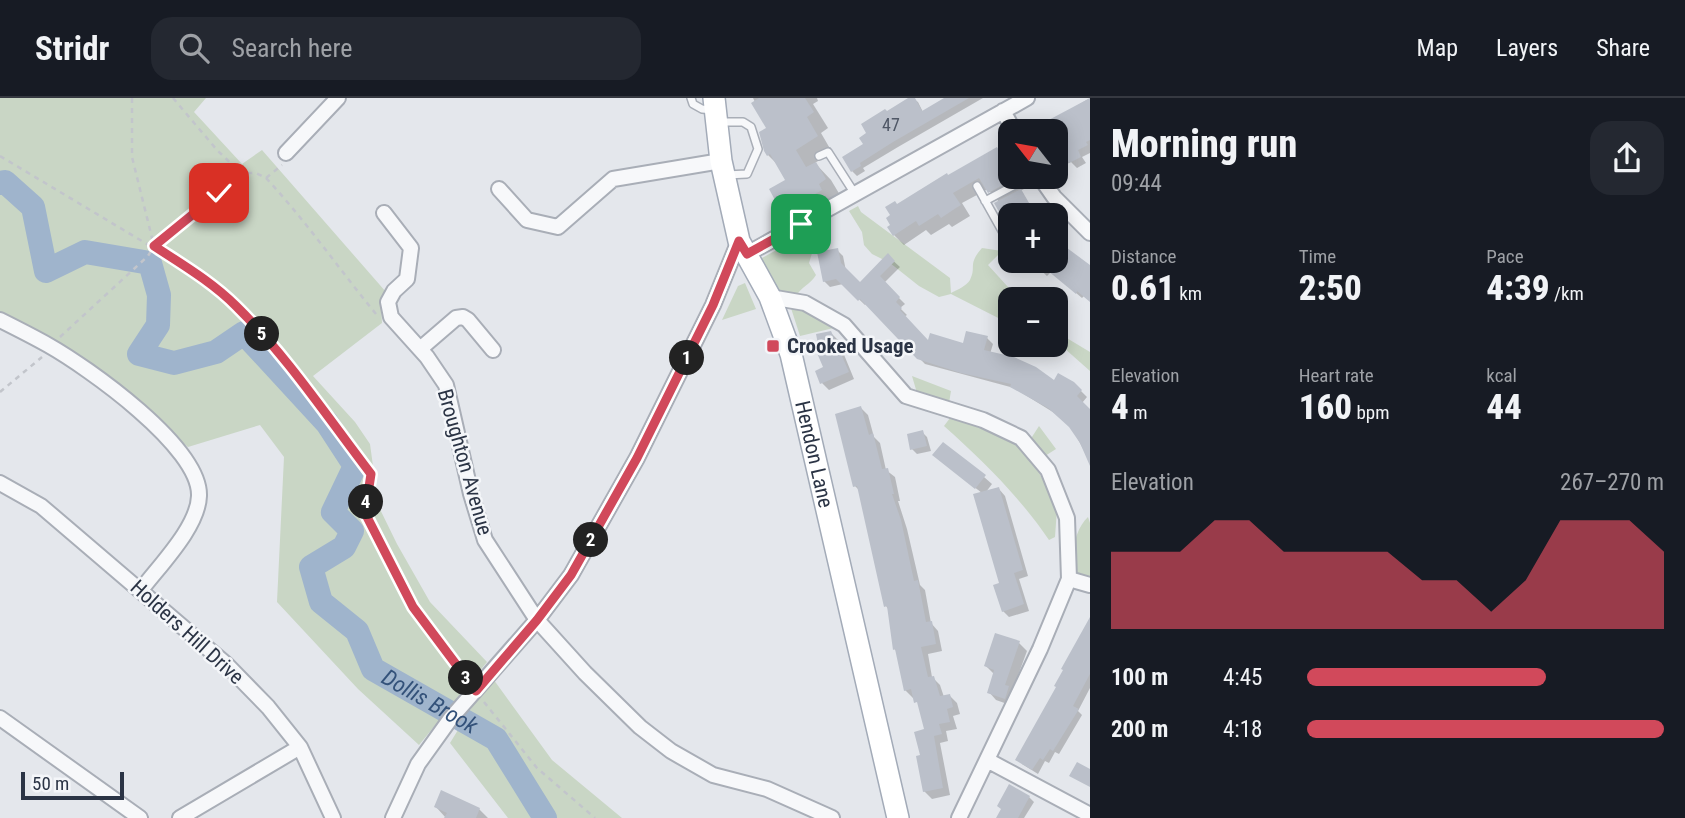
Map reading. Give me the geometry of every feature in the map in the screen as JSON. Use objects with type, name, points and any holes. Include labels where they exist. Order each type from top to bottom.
[{"type":"main road","name":"Hendon Lane","points":[[715,110],[723,168],[743,248],[770,298],[790,354],[898,818]]},
{"type":"street","points":[[286,153],[338,98]]},
{"type":"street","points":[[393,818],[418,764],[451,718],[537,620],[571,575],[637,458],[743,248],[855,194],[1027,98]]},
{"type":"street","points":[[1003,111],[1007,119]]},
{"type":"street","points":[[499,189],[527,220],[558,227],[613,179],[723,168]]},
{"type":"street","points":[[1048,189],[1090,233]]},
{"type":"street","points":[[384,212],[411,248],[407,279],[394,291],[388,302],[394,320]]},
{"type":"street","points":[[770,298],[804,303],[844,326],[906,396],[983,420],[1021,438],[1048,470],[1066,518],[1069,579],[1040,649],[959,818]]},
{"type":"street","points":[[420,349],[456,318],[463,317],[493,350]]},
{"type":"street","points":[[0,320],[50,346],[120,395],[157,426],[196,473],[200,494],[196,514],[141,590]]},
{"type":"street","name":"Broughton Avenue","points":[[394,320],[420,349],[446,385],[471,494],[485,540],[537,620],[640,727],[671,751],[713,775],[767,789],[832,818]]},
{"type":"street","name":"Holders Hill Drive","points":[[0,483],[41,506],[226,664],[268,707],[300,747],[333,818]]},
{"type":"street","points":[[1069,579],[1090,585]]},
{"type":"street","points":[[0,718],[140,818]]},
{"type":"street","points":[[180,818],[300,747]]},
{"type":"street","points":[[987,760],[1090,815]]},
{"type":"lane","points":[[691,98],[693,104],[702,109],[715,110],[751,127],[758,149],[747,174],[723,168]]},
{"type":"lane","points":[[819,156],[828,152],[855,194]]},
{"type":"lane","points":[[977,186],[998,225]]},
{"type":"lane","points":[[985,201],[1008,189]]},
{"type":"path","points":[[132,98],[132,157],[154,246]]},
{"type":"path","points":[[173,98],[217,150],[243,175]]},
{"type":"path","points":[[265,178],[286,161],[286,153]]},
{"type":"path","points":[[0,156],[202,276],[236,306],[273,347],[371,474],[365,513],[413,607],[472,695],[537,768],[595,818]]},
{"type":"path","points":[[0,392],[43,356],[50,346],[148,256],[154,246],[243,175],[256,173],[265,178],[294,209],[339,270],[381,320],[394,320]]},
{"type":"path","points":[[230,184],[237,194]]},
{"type":"path","points":[[219,193],[227,202]]},
{"type":"green space","points":[[0,98],[206,98],[194,112],[242,164],[262,150],[386,292],[381,305],[382,323],[313,376],[355,422],[370,444],[373,495],[430,602],[487,662],[419,745],[358,689],[277,602],[284,457],[260,425],[188,447],[73,352],[0,315]]},
{"type":"green space","points":[[858,206],[861,212],[950,278],[951,293],[970,280],[973,262],[982,248],[998,250],[998,255],[988,265],[1008,287],[998,287],[998,318],[951,294],[939,297],[919,286],[890,263],[872,254],[864,245],[862,232],[849,211]]},
{"type":"green space","points":[[817,228],[825,234],[824,241],[813,250],[809,263],[816,275],[796,296],[779,294],[760,259]]},
{"type":"green space","points":[[745,283],[756,309],[722,320],[738,286]]},
{"type":"green space","points":[[790,305],[802,306],[838,327],[800,336]]},
{"type":"green space","points":[[1068,339],[1090,352],[1090,371],[1068,352]]},
{"type":"green space","points":[[912,376],[951,391],[949,403],[917,393]]},
{"type":"green space","points":[[950,418],[978,424],[1009,436],[1030,454],[1057,509],[1055,537],[1049,540],[1000,480],[944,426]]},
{"type":"green space","points":[[1039,426],[1056,449],[1045,456],[1030,440]]},
{"type":"green space","points":[[1088,517],[1090,578],[1076,573],[1073,559],[1077,536]]},
{"type":"green space","points":[[491,676],[552,760],[622,818],[508,818],[450,743]]},
{"type":"building","points":[[759,98],[805,98],[814,112],[807,117],[818,136],[796,150],[806,167],[816,162],[826,179],[819,184],[822,190],[782,213],[769,189],[785,180],[770,154],[767,156],[764,151],[759,132],[766,128],[751,103]]},
{"type":"building","points":[[908,98],[915,98],[922,111],[944,98],[969,98],[893,142],[851,172],[842,157],[863,144],[859,138],[866,133],[861,124]]},
{"type":"building","points":[[1090,98],[1090,140],[1086,142],[1088,145],[1078,150],[1081,157],[1069,163],[1068,161],[1068,119],[1051,119]]},
{"type":"building","points":[[998,149],[998,187],[988,193],[979,178],[953,193],[961,205],[941,218],[938,214],[919,226],[916,221],[893,236],[887,227],[890,225],[886,218],[890,215],[885,207],[895,201],[897,204],[947,173],[948,175]]},
{"type":"building","points":[[1021,189],[1029,203],[998,203],[998,210],[994,203]]},
{"type":"building","points":[[838,248],[841,263],[860,282],[888,253],[895,261],[880,276],[900,297],[896,302],[902,308],[900,310],[928,340],[930,333],[963,343],[966,331],[988,336],[984,350],[998,353],[998,357],[1014,357],[1036,367],[1054,380],[1058,373],[1074,382],[1082,390],[1077,396],[1090,409],[1090,466],[1069,427],[1048,408],[1010,387],[1011,384],[961,373],[917,359],[860,299],[858,301],[836,279],[823,282],[817,252]]},
{"type":"building","points":[[1068,249],[1090,265],[1090,302],[1051,273],[1068,273]]},
{"type":"building","points":[[831,331],[849,372],[820,384],[815,371],[823,367],[814,346],[818,344],[816,334]]},
{"type":"building","points":[[861,406],[869,435],[873,433],[882,469],[888,468],[914,581],[918,580],[926,622],[932,621],[936,644],[921,647],[928,677],[934,676],[940,696],[950,694],[953,707],[947,709],[950,722],[939,724],[942,734],[934,736],[943,788],[923,792],[916,756],[920,755],[914,732],[924,729],[911,689],[904,691],[895,649],[893,650],[887,606],[884,607],[857,486],[853,487],[835,414]]},
{"type":"building","points":[[923,430],[927,446],[910,450],[907,434]]},
{"type":"building","points":[[943,442],[986,475],[975,489],[932,455]]},
{"type":"building","points":[[999,487],[1023,570],[1014,573],[1024,604],[1002,612],[993,585],[999,583],[973,494]]},
{"type":"building","points":[[1090,617],[1090,674],[1073,706],[1079,709],[1053,751],[1050,749],[1043,760],[1040,758],[1032,770],[1015,760],[1056,687],[1054,686],[1063,670],[1061,669]]},
{"type":"building","points":[[995,633],[1020,641],[1005,685],[1009,686],[1005,699],[987,693],[994,670],[984,666]]},
{"type":"building","points":[[1077,762],[1090,769],[1090,787],[1069,776]]},
{"type":"building","points":[[1009,784],[1030,796],[1018,818],[996,818],[1001,809],[997,806]]},
{"type":"building","points":[[441,790],[480,808],[476,818],[444,818],[447,813],[434,807]]},
{"type":"waterway","name":"Dollis Brook","points":[[0,183],[5,182],[33,207],[46,271],[85,252],[150,263],[159,295],[158,325],[139,354],[174,363],[216,352],[244,333],[327,423],[355,466],[333,512],[352,531],[344,547],[311,567],[321,602],[357,631],[373,669],[496,739],[545,818]]},
{"type":"place","name":"Crooked Usage","points":[[773,346]]},
{"type":"route","points":[[219,193],[154,246],[202,276],[236,306],[273,347],[371,474],[365,513],[413,607],[476,691],[537,620],[571,575],[637,458],[713,305],[739,241],[747,254],[801,224]]}]
